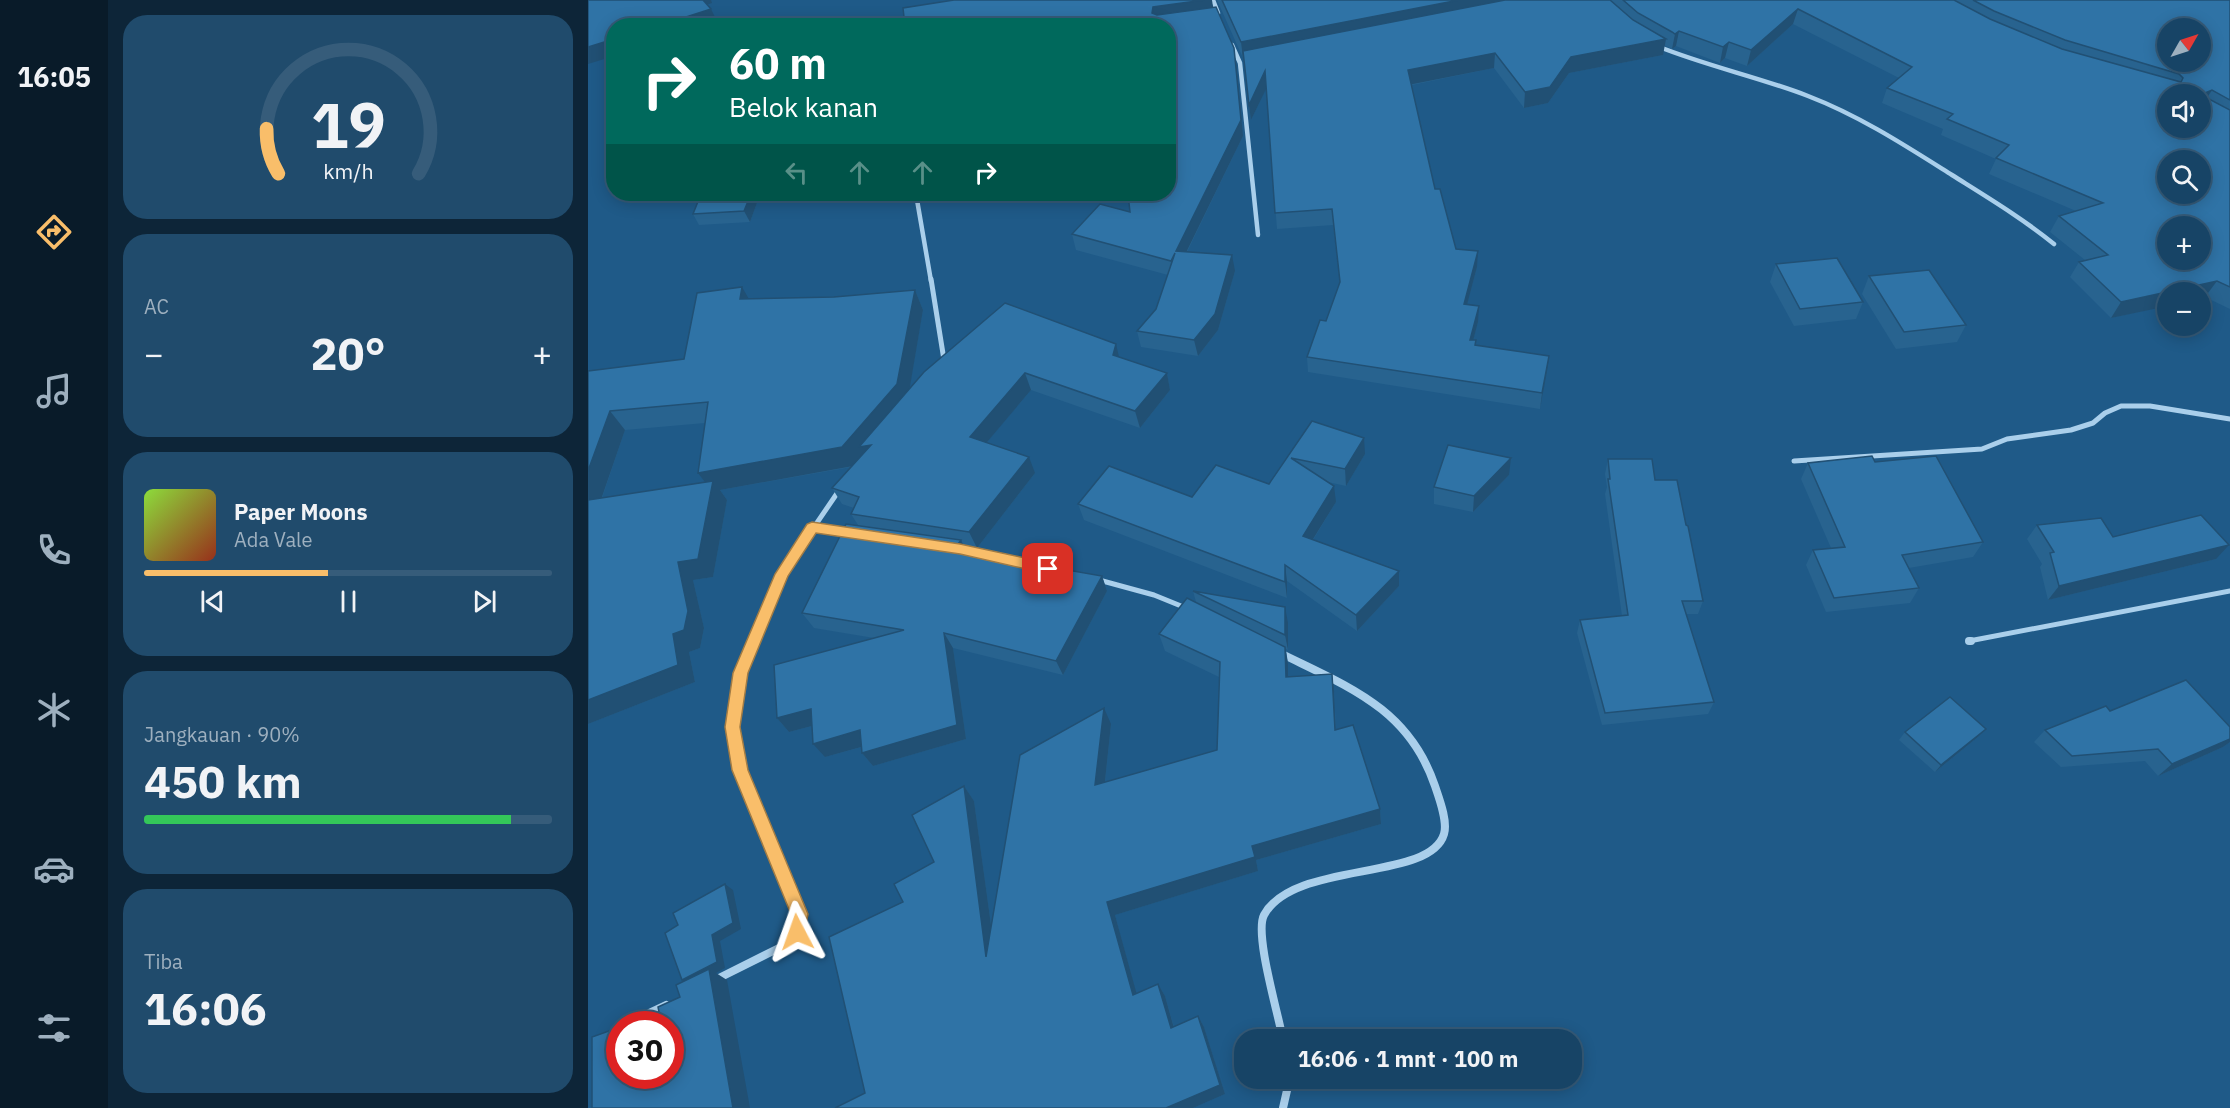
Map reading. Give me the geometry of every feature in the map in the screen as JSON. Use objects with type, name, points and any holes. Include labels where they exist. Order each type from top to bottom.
[{"type":"street","points":[[1210,19],[1220,18],[1213,0]]},
{"type":"street","points":[[1228,36],[1240,63],[1258,236]]},
{"type":"street","points":[[1647,41],[1684,58],[1770,83],[1830,105],[1903,144],[2030,224],[2054,244]]},
{"type":"street","points":[[1240,63],[1251,61]]},
{"type":"street","points":[[917,201],[945,357],[940,366]]},
{"type":"street","points":[[1794,461],[1982,449],[2007,439],[2071,430],[2093,423],[2105,413],[2121,406],[2150,406],[2230,419]]},
{"type":"street","points":[[709,983],[781,947],[797,932],[799,914],[740,770],[733,727],[741,673],[782,574],[845,483]]},
{"type":"street","points":[[812,528],[858,534]]},
{"type":"street","points":[[949,547],[1015,561]]},
{"type":"street","points":[[1092,579],[1154,595],[1198,613]]},
{"type":"street","points":[[1969,641],[2230,591]]},
{"type":"street","points":[[1272,649],[1355,691],[1379,706],[1402,728],[1424,756],[1438,794],[1444,835],[1435,850],[1419,859],[1376,867],[1286,891],[1273,901],[1263,916],[1263,958],[1282,1029]]},
{"type":"street","points":[[653,1011],[678,999]]},
{"type":"street","points":[[1283,1108],[1287,1089]]},
{"type":"building","points":[[588,0],[703,0],[711,9],[683,18],[606,18],[606,41],[588,47]]},
{"type":"building","points":[[954,0],[1204,0],[1153,7],[1152,13],[1157,15],[1216,7],[1234,48],[1241,120],[1176,251],[1232,255],[1215,314],[1194,340],[1137,331],[1156,309],[1175,253],[1171,261],[1072,234],[1100,204],[1130,212],[1129,201],[1176,201],[1176,18],[904,18],[903,8]]},
{"type":"building","points":[[1222,0],[1459,0],[1241,42]]},
{"type":"building","points":[[1505,0],[1610,0],[1633,20],[1666,39],[1571,57],[1550,87],[1525,92],[1495,53],[1408,70],[1435,189],[1440,189],[1456,249],[1478,251],[1464,304],[1479,306],[1470,340],[1476,340],[1475,345],[1549,356],[1542,393],[1307,357],[1320,320],[1326,321],[1340,282],[1332,209],[1275,213],[1265,71],[1249,105],[1243,51]]},
{"type":"building","points":[[1623,0],[1954,0],[1990,19],[2062,49],[2181,82],[2183,78],[2172,72],[2211,72],[2211,18],[2157,18],[2157,67],[2065,40],[1973,0],[2230,0],[2230,100],[2211,90],[2211,84],[2157,84],[2157,138],[2211,138],[2211,100],[2230,110],[2230,287],[2217,281],[2157,282],[2157,294],[2121,302],[2079,262],[2108,255],[2059,216],[2103,203],[1996,158],[2009,145],[1947,119],[1953,114],[1887,88],[1912,67],[1798,9],[1751,50],[1729,42],[1723,47],[1679,31],[1675,34],[1638,13]]},
{"type":"building","points":[[698,201],[748,201],[744,211],[693,214]]},
{"type":"building","points":[[1837,258],[1863,302],[1800,309],[1776,264]]},
{"type":"building","points":[[1929,270],[1966,325],[1904,332],[1869,276]]},
{"type":"building","points":[[742,287],[740,299],[834,297],[915,290],[897,384],[842,447],[698,473],[708,402],[610,411],[588,471],[588,371],[684,359],[697,293]]},
{"type":"building","points":[[1005,303],[1116,344],[1113,355],[1167,373],[1135,411],[1025,373],[970,437],[1029,457],[969,532],[851,514],[859,497],[832,488],[871,445],[859,447],[924,372]]},
{"type":"building","points":[[1312,421],[1364,438],[1345,469],[1291,458],[1334,486],[1303,536],[1399,571],[1356,615],[1285,565],[1285,582],[1078,504],[1109,466],[1192,497],[1216,465],[1269,484]]},
{"type":"building","points":[[1448,445],[1511,458],[1474,496],[1434,487]]},
{"type":"building","points":[[1872,456],[1875,462],[1936,456],[1983,542],[1902,555],[1919,588],[1834,598],[1813,550],[1845,547],[1808,463]]},
{"type":"building","points":[[1608,459],[1652,459],[1655,480],[1677,480],[1703,601],[1682,601],[1714,702],[1605,713],[1580,620],[1628,615],[1608,479],[1610,479]]},
{"type":"building","points":[[713,481],[698,559],[678,562],[688,611],[684,630],[673,634],[678,665],[588,700],[588,500]]},
{"type":"building","points":[[2201,515],[2229,545],[2059,586],[2050,553],[2054,552],[2037,525],[2101,518],[2113,537]]},
{"type":"building","points":[[846,524],[961,540],[954,550],[1102,576],[1056,661],[944,633],[957,725],[862,753],[860,730],[813,744],[811,709],[777,718],[774,665],[904,630],[802,613]]},
{"type":"building","points":[[1193,591],[1285,607],[1285,635]]},
{"type":"building","points":[[1187,598],[1285,647],[1286,677],[1332,674],[1335,730],[1353,725],[1380,809],[1252,846],[1255,857],[1107,902],[1133,995],[1158,984],[1171,1028],[1198,1016],[1220,1085],[1166,1108],[835,1108],[865,1093],[829,937],[903,902],[894,884],[934,862],[912,815],[964,786],[986,957],[1020,755],[1104,708],[1095,785],[1217,750],[1220,662],[1159,634]]},
{"type":"building","points":[[2186,680],[2230,727],[2230,739],[2172,764],[2158,749],[2072,756],[2045,730],[2106,706],[2110,711]]},
{"type":"building","points":[[1950,697],[1986,729],[1941,765],[1905,732]]},
{"type":"building","points":[[725,884],[733,923],[712,935],[717,962],[682,980],[665,933],[678,925],[673,913]]},
{"type":"building","points":[[709,969],[733,1108],[592,1108],[592,1037],[606,1032],[606,1089],[684,1089],[684,1011],[659,1011],[658,1007],[680,997],[676,985]]},
{"type":"route","points":[[797,932],[799,914],[740,770],[733,727],[741,673],[782,574],[812,528],[960,549],[1048,569]]}]
